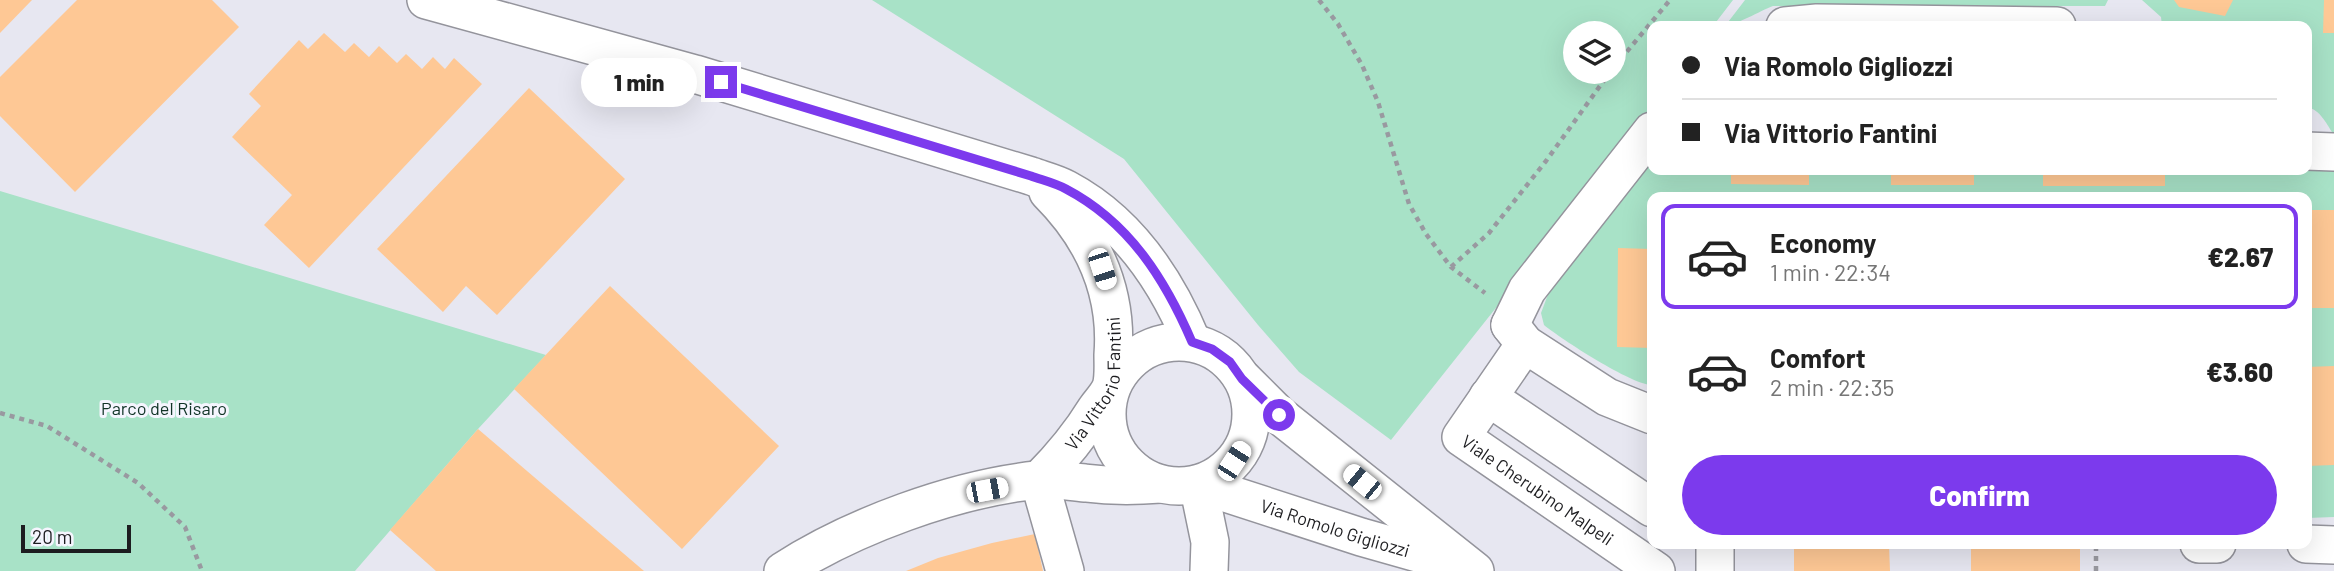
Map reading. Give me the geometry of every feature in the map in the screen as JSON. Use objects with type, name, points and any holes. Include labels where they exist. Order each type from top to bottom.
[{"type":"street","name":"Via Vittorio Fantini","points":[[426,0],[695,74],[1064,188],[1128,236],[1147,258],[1175,302],[1192,342]]},
{"type":"street","name":"Viale Cherubino Malpeli","points":[[1647,137],[1527,290],[1512,324],[1488,397],[1461,438],[1656,571]]},
{"type":"street","points":[[2312,151],[2334,152]]},
{"type":"street","name":"Via Vittorio Fantini","points":[[1031,176],[1080,229],[1102,269],[1114,324],[1111,386],[1083,430],[1039,480]]},
{"type":"street","points":[[1512,324],[1607,397],[1647,413]]},
{"type":"street","points":[[783,571],[850,536],[915,508],[961,495],[1039,480],[1179,487],[1198,484],[1218,475],[1234,461],[1246,442],[1251,421],[1250,399],[1242,379],[1230,362],[1212,349],[1192,342],[1168,342],[1144,349],[1125,365],[1111,386],[1106,410],[1109,435],[1120,457],[1138,474],[1160,484]]},
{"type":"street","name":"Via Romolo Gigliozzi","points":[[1242,379],[1279,415],[1473,569]]},
{"type":"street","points":[[1488,397],[1647,505]]},
{"type":"street","points":[[1039,480],[1065,571]]},
{"type":"street","points":[[1198,484],[1210,542],[1209,571]]},
{"type":"street","name":"Via Romolo Gigliozzi","points":[[1198,484],[1361,537],[1473,569]]},
{"type":"street","points":[[2312,544],[2334,545]]},
{"type":"path","points":[[1319,0],[1338,24],[1378,102],[1409,204],[1426,234],[1451,267],[1512,324]]},
{"type":"path","points":[[1652,21],[1670,0]]},
{"type":"path","points":[[1626,53],[1647,28]]},
{"type":"path","points":[[1451,267],[1489,233],[1546,161],[1601,84]]},
{"type":"path","points":[[0,414],[47,426],[138,483],[185,527],[202,571]]},
{"type":"path","points":[[2096,549],[2096,571]]},
{"type":"green space","points":[[872,0],[1733,0],[1717,21],[1647,21],[1647,112],[1391,440],[1299,372],[1124,159]]},
{"type":"green space","points":[[1745,0],[2108,0],[2105,6],[1773,6],[1742,21],[1729,21]]},
{"type":"green space","points":[[2142,0],[2334,0],[2334,135],[2320,115],[2312,109],[2312,21],[2161,21],[2161,17]]},
{"type":"green space","points":[[2312,162],[2334,162],[2334,517],[2312,518],[2312,192],[1647,192],[1647,384],[1614,370],[1544,325],[1541,313],[1550,289],[1647,165],[1647,175],[2312,175]]},
{"type":"green space","name":"Parco del Risaro","points":[[0,191],[546,355],[355,571],[0,571]]},
{"type":"building","points":[[0,0],[32,0],[0,33]]},
{"type":"building","points":[[77,0],[212,0],[239,27],[75,192],[0,116],[0,77]]},
{"type":"building","points":[[2174,0],[2233,0],[2225,16],[2179,7]]},
{"type":"building","points":[[2324,0],[2334,0],[2334,33],[2323,33]]},
{"type":"building","points":[[324,33],[345,52],[354,43],[369,57],[379,46],[397,63],[406,54],[422,69],[433,57],[445,69],[454,58],[482,84],[309,268],[264,225],[292,195],[232,137],[261,106],[249,94],[299,40],[308,49]]},
{"type":"building","points":[[529,88],[625,179],[497,315],[466,286],[443,312],[377,249]]},
{"type":"building","points":[[1731,175],[1809,175],[1809,185],[1731,184]]},
{"type":"building","points":[[1891,175],[1974,175],[1974,185],[1891,185]]},
{"type":"building","points":[[2043,175],[2165,175],[2165,186],[2043,186]]},
{"type":"building","points":[[2312,210],[2334,210],[2334,308],[2312,308]]},
{"type":"building","points":[[1618,248],[1647,249],[1647,348],[1617,347]]},
{"type":"building","points":[[610,286],[779,446],[682,549],[514,389]]},
{"type":"building","points":[[2334,366],[2334,465],[2312,466],[2312,367]]},
{"type":"building","points":[[478,429],[644,571],[436,571],[390,530]]},
{"type":"building","points":[[1035,534],[1043,571],[906,571],[938,558]]},
{"type":"building","points":[[1794,549],[1889,549],[1890,571],[1794,571]]},
{"type":"building","points":[[1971,549],[2080,549],[2080,571],[1971,571]]},
{"type":"route","points":[[721,82],[1064,188],[1091,205],[1128,236],[1165,284],[1192,342],[1212,349],[1230,362],[1242,379],[1279,415]]}]
